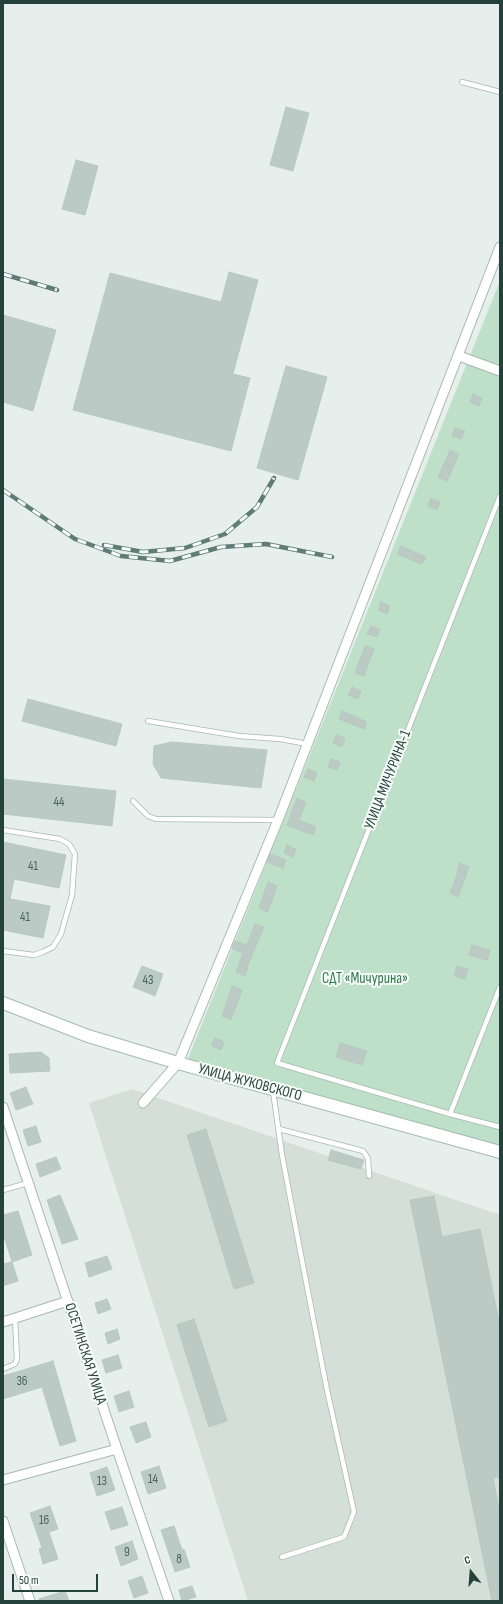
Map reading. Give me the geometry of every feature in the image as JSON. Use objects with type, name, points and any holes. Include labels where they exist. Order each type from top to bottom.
[{"type":"main road","name":"УЛИЦА ЖУКОВСКОГО","points":[[3,1003],[88,1036],[178,1063],[500,1152]]},
{"type":"street","points":[[143,1103],[178,1063],[278,820],[500,248]]},
{"type":"street","points":[[458,356],[500,371]]},
{"type":"street","name":"ОСЕТИНСКАЯ УЛИЦА","points":[[3,1107],[169,1601]]},
{"type":"street","points":[[3,1322],[68,1301]]},
{"type":"street","points":[[3,1480],[117,1449]]},
{"type":"street","points":[[3,1521],[30,1601]]},
{"type":"lane","points":[[462,82],[500,92]]},
{"type":"lane","name":"УЛИЦА МИЧУРИНА-1","points":[[450,1114],[277,1063],[500,496]]},
{"type":"lane","points":[[148,721],[239,736],[280,739],[308,744]]},
{"type":"lane","points":[[133,801],[148,816],[156,819],[278,820]]},
{"type":"lane","points":[[3,830],[60,839],[69,844],[75,854],[72,895],[61,934],[53,947],[34,955],[3,951]]},
{"type":"lane","points":[[500,987],[450,1114],[500,1127]]},
{"type":"lane","points":[[273,1090],[278,1129],[327,1390],[354,1512],[344,1537],[282,1557]]},
{"type":"lane","points":[[278,1129],[363,1150],[368,1158],[369,1176]]},
{"type":"lane","points":[[3,1190],[28,1182]]},
{"type":"lane","points":[[3,1369],[15,1364],[18,1359],[15,1318]]},
{"type":"shaded area","points":[[132,1089],[500,1215],[500,1601],[248,1601],[89,1103]]},
{"type":"green space","name":"СДТ «Мичурина»","points":[[500,281],[500,1154],[220,1082],[187,1061]]},
{"type":"building","points":[[286,107],[309,113],[293,171],[270,165]]},
{"type":"building","points":[[76,160],[98,166],[85,215],[62,209]]},
{"type":"building","points":[[229,272],[258,280],[233,374],[250,378],[231,451],[73,410],[110,273],[221,302]]},
{"type":"building","points":[[3,315],[56,330],[33,411],[3,402]]},
{"type":"building","points":[[286,366],[327,377],[298,480],[257,468]]},
{"type":"building","points":[[473,394],[482,398],[479,406],[470,402]]},
{"type":"building","points":[[455,428],[465,431],[461,439],[452,436]]},
{"type":"building","points":[[450,450],[459,454],[447,481],[438,477]]},
{"type":"building","points":[[431,498],[440,502],[437,510],[428,506]]},
{"type":"building","points":[[401,546],[426,557],[422,564],[397,554]]},
{"type":"building","points":[[381,602],[390,606],[387,614],[378,610]]},
{"type":"building","points":[[371,626],[380,629],[377,637],[367,634]]},
{"type":"building","points":[[365,646],[374,649],[364,676],[355,673]]},
{"type":"building","points":[[352,687],[361,691],[358,699],[348,695]]},
{"type":"building","points":[[28,699],[122,724],[116,746],[22,721]]},
{"type":"building","points":[[342,711],[367,722],[364,729],[339,719]]},
{"type":"building","points":[[336,735],[345,738],[342,747],[333,743]]},
{"type":"building","points":[[172,742],[267,750],[261,788],[161,778],[153,764],[154,746]]},
{"type":"building","points":[[331,759],[340,762],[337,770],[328,767]]},
{"type":"building","points":[[308,769],[317,773],[314,781],[304,777]]},
{"type":"building","points":[[3,779],[116,791],[112,826],[3,814]]},
{"type":"building","points":[[297,798],[306,802],[299,820],[316,827],[313,835],[287,825]]},
{"type":"building","points":[[3,842],[66,855],[59,888],[14,879],[10,899],[50,906],[43,938],[3,930]]},
{"type":"building","points":[[287,845],[296,849],[293,857],[284,853]]},
{"type":"building","points":[[270,854],[286,860],[283,868],[267,862]]},
{"type":"building","points":[[460,863],[469,867],[458,897],[450,893]]},
{"type":"building","points":[[268,882],[277,886],[268,912],[259,908]]},
{"type":"building","points":[[255,924],[264,927],[247,967],[245,976],[236,972],[243,953],[232,948],[235,941],[247,945]]},
{"type":"building","points":[[472,945],[490,950],[487,960],[469,955]]},
{"type":"building","points":[[142,966],[163,974],[155,996],[133,987]]},
{"type":"building","points":[[457,966],[468,969],[465,979],[454,976]]},
{"type":"building","points":[[232,986],[242,990],[231,1020],[222,1016]]},
{"type":"building","points":[[215,1038],[224,1042],[221,1050],[211,1046]]},
{"type":"building","points":[[340,1043],[367,1051],[362,1065],[336,1057]]},
{"type":"building","points":[[41,1052],[49,1058],[50,1071],[10,1073],[9,1054]]},
{"type":"building","points":[[26,1087],[33,1104],[16,1110],[10,1093]]},
{"type":"building","points":[[36,1126],[41,1142],[28,1146],[23,1130]]},
{"type":"building","points":[[206,1129],[254,1283],[234,1289],[187,1135]]},
{"type":"building","points":[[331,1150],[364,1160],[361,1169],[328,1160]]},
{"type":"building","points":[[56,1157],[61,1169],[40,1177],[36,1164]]},
{"type":"building","points":[[60,1195],[78,1239],[62,1244],[47,1200]]},
{"type":"building","points":[[434,1196],[442,1237],[480,1229],[500,1326],[500,1477],[493,1478],[500,1514],[500,1601],[492,1601],[410,1200]]},
{"type":"building","points":[[18,1211],[32,1255],[12,1262],[3,1233],[3,1215]]},
{"type":"building","points":[[107,1256],[112,1269],[89,1277],[85,1263]]},
{"type":"building","points":[[12,1262],[18,1281],[3,1286],[3,1264]]},
{"type":"building","points":[[107,1299],[111,1309],[98,1314],[95,1303]]},
{"type":"building","points":[[194,1319],[227,1421],[209,1427],[177,1325]]},
{"type":"building","points":[[117,1329],[120,1339],[108,1344],[105,1333]]},
{"type":"building","points":[[118,1355],[122,1368],[106,1373],[102,1360]]},
{"type":"building","points":[[53,1361],[76,1441],[60,1446],[42,1387],[3,1399],[3,1376]]},
{"type":"building","points":[[129,1391],[134,1407],[119,1412],[114,1396]]},
{"type":"building","points":[[146,1422],[151,1437],[136,1443],[130,1427]]},
{"type":"building","points":[[159,1466],[166,1488],[148,1494],[141,1472]]},
{"type":"building","points":[[107,1467],[115,1490],[97,1496],[90,1473]]},
{"type":"building","points":[[50,1506],[58,1529],[49,1532],[58,1559],[43,1564],[39,1549],[42,1548],[30,1513]]},
{"type":"building","points":[[122,1507],[128,1525],[111,1530],[105,1512]]},
{"type":"building","points":[[174,1526],[182,1550],[184,1549],[190,1567],[175,1572],[161,1530]]},
{"type":"building","points":[[132,1541],[138,1559],[121,1566],[115,1547]]},
{"type":"building","points":[[142,1576],[148,1593],[134,1598],[128,1581]]},
{"type":"building","points":[[192,1586],[196,1597],[182,1601],[179,1590]]},
{"type":"building","points":[[65,1591],[69,1601],[39,1601],[39,1599]]},
{"type":"railway","points":[[3,274],[57,290]]},
{"type":"railway","points":[[104,545],[143,552],[185,548],[225,534],[257,507],[274,478]]},
{"type":"railway","points":[[3,490],[75,539],[121,556],[170,561],[221,547],[266,544],[332,557]]}]
